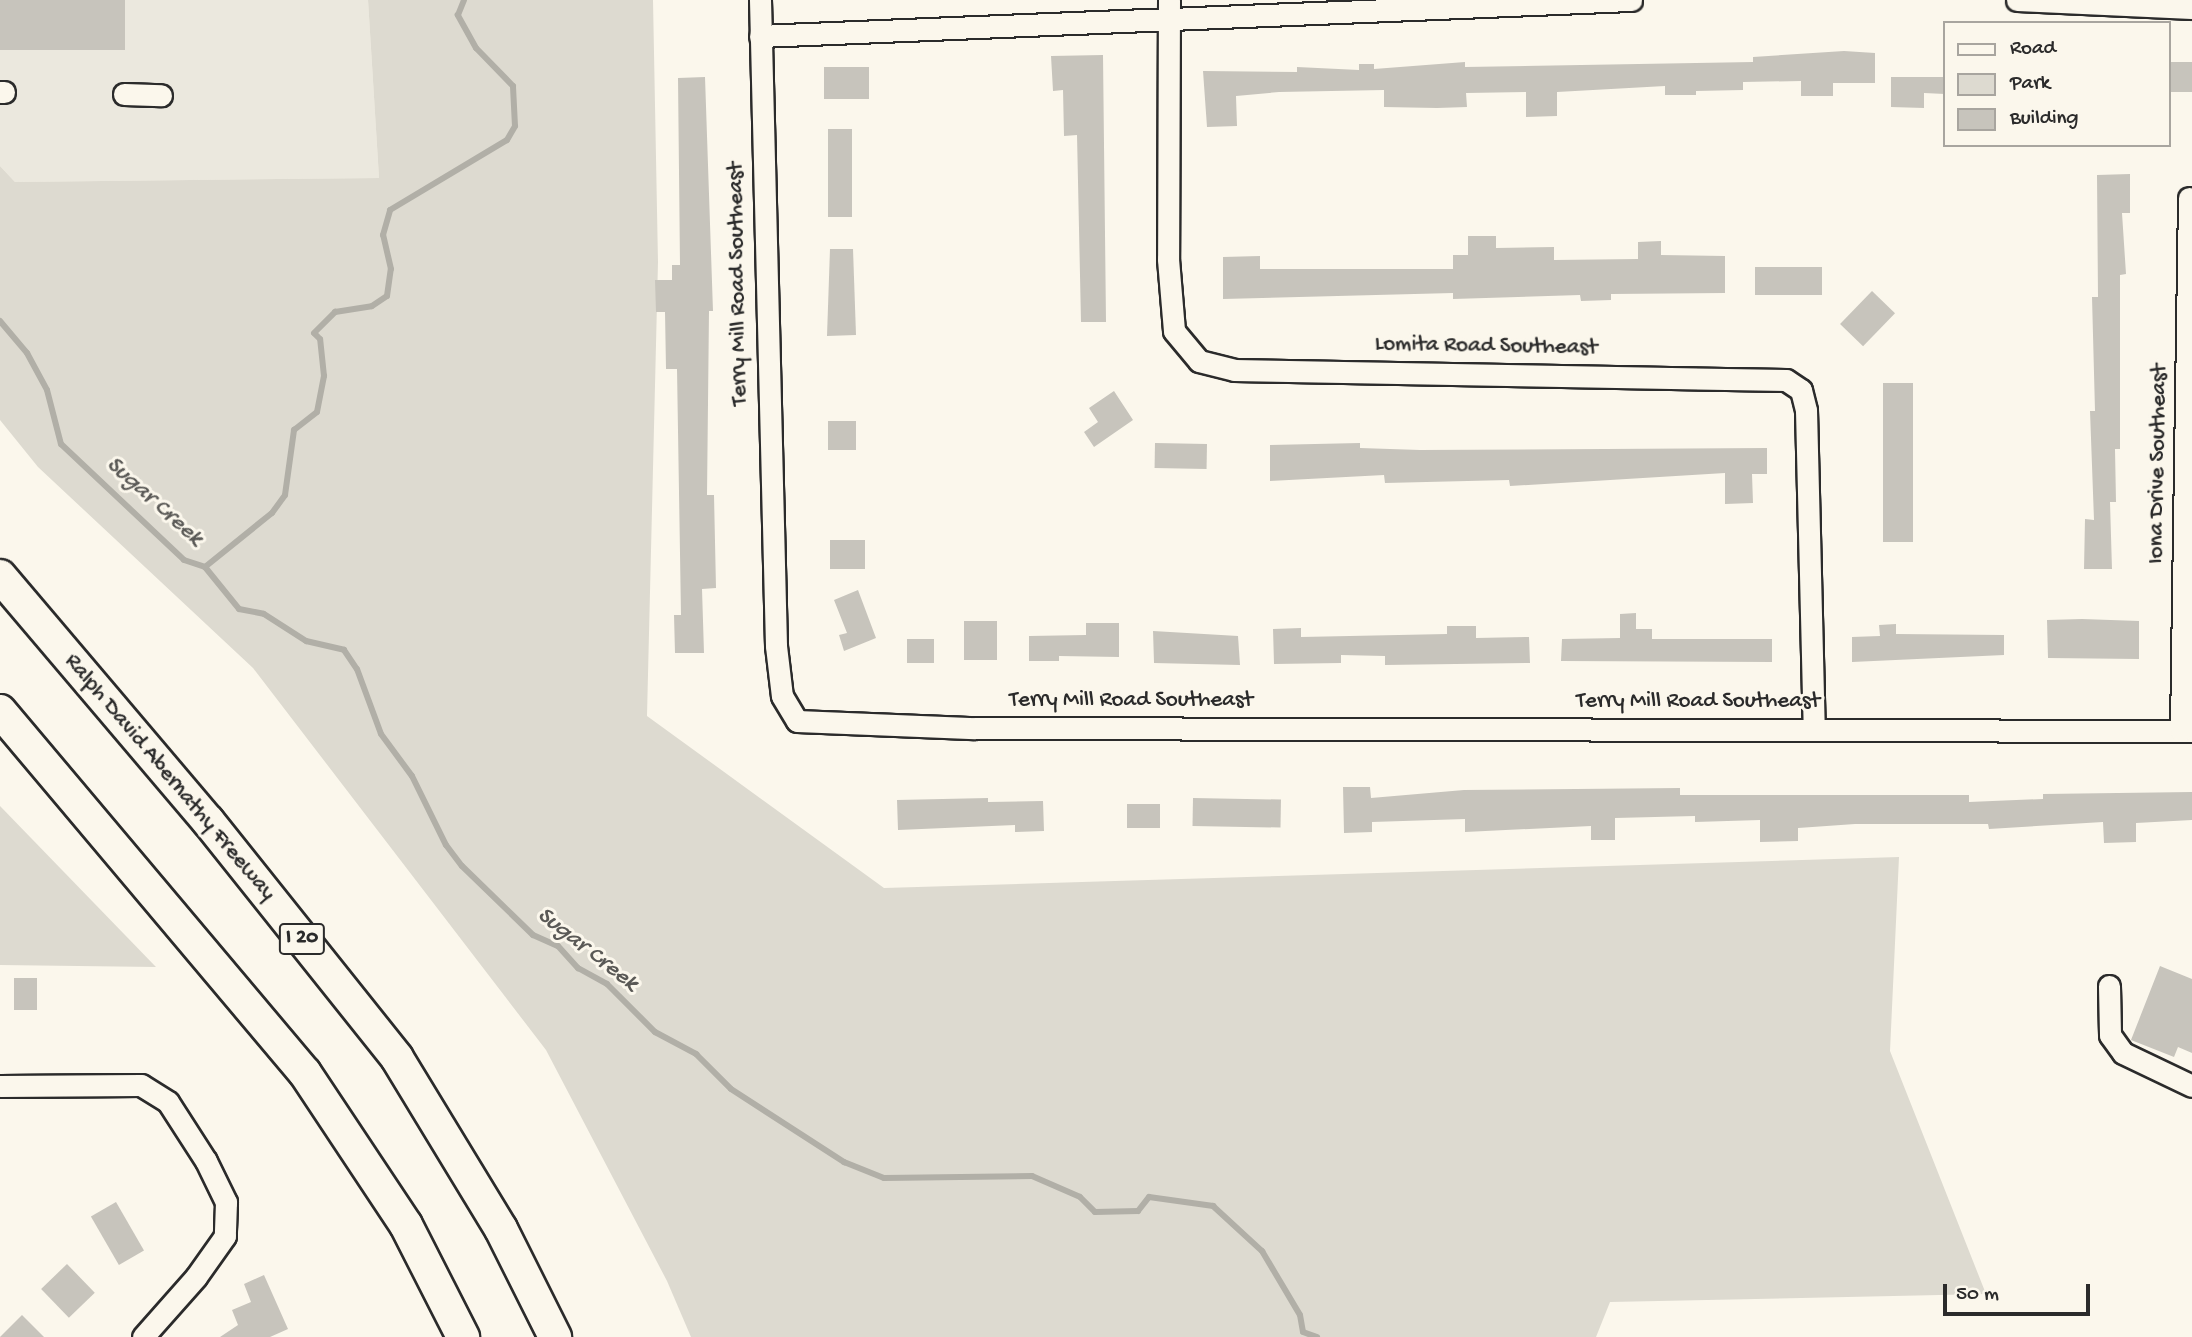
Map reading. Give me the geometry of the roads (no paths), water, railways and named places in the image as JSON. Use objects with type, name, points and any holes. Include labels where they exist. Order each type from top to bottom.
[{"type":"highway","name":"Ralph David Abernathy Freeway","points":[[0,576],[208,821],[397,1058],[500,1229],[555,1337]]},
{"type":"highway","points":[[0,711],[305,1073],[406,1225],[463,1337]]},
{"type":"street","name":"Terry Mill Road Southeast","points":[[760,0],[776,646],[782,696],[797,721],[975,728],[2187,731]]},
{"type":"street","points":[[760,36],[1168,9],[1631,0]]},
{"type":"street","points":[[2017,0],[2192,8]]},
{"type":"street","name":"Lomita Road Southeast","points":[[1168,9],[1168,259],[1174,331],[1199,361],[1234,370],[1751,376],[1786,380],[1801,390],[1806,410],[1814,728]]},
{"type":"street","points":[[124,94],[161,94]]},
{"type":"street","name":"Iona Drive Southeast","points":[[2187,731],[2189,198]]},
{"type":"street","points":[[2109,986],[2109,1035],[2123,1053],[2192,1086]]},
{"type":"street","points":[[0,1086],[141,1085],[168,1102],[206,1161],[226,1202],[225,1236],[197,1277],[143,1337]]},
{"type":"waterway","points":[[205,567],[272,513],[285,495],[294,430],[317,412],[324,376],[320,339],[314,333],[335,312],[372,306],[387,296],[391,269],[383,235],[390,210],[507,140],[515,126],[513,86],[476,48],[458,15],[464,0]]},
{"type":"waterway","name":"Sugar Creek","points":[[0,321],[27,353],[47,390],[61,444],[184,560],[205,567],[239,609],[264,614],[306,641],[344,650],[357,669],[381,734],[412,776],[446,845],[462,866],[533,935],[558,946],[578,968],[607,984],[655,1032],[696,1054],[731,1089],[844,1162],[884,1178],[1032,1176],[1080,1197],[1095,1212],[1138,1211],[1149,1197],[1213,1206],[1262,1251],[1300,1315],[1303,1332],[1317,1337]]}]
